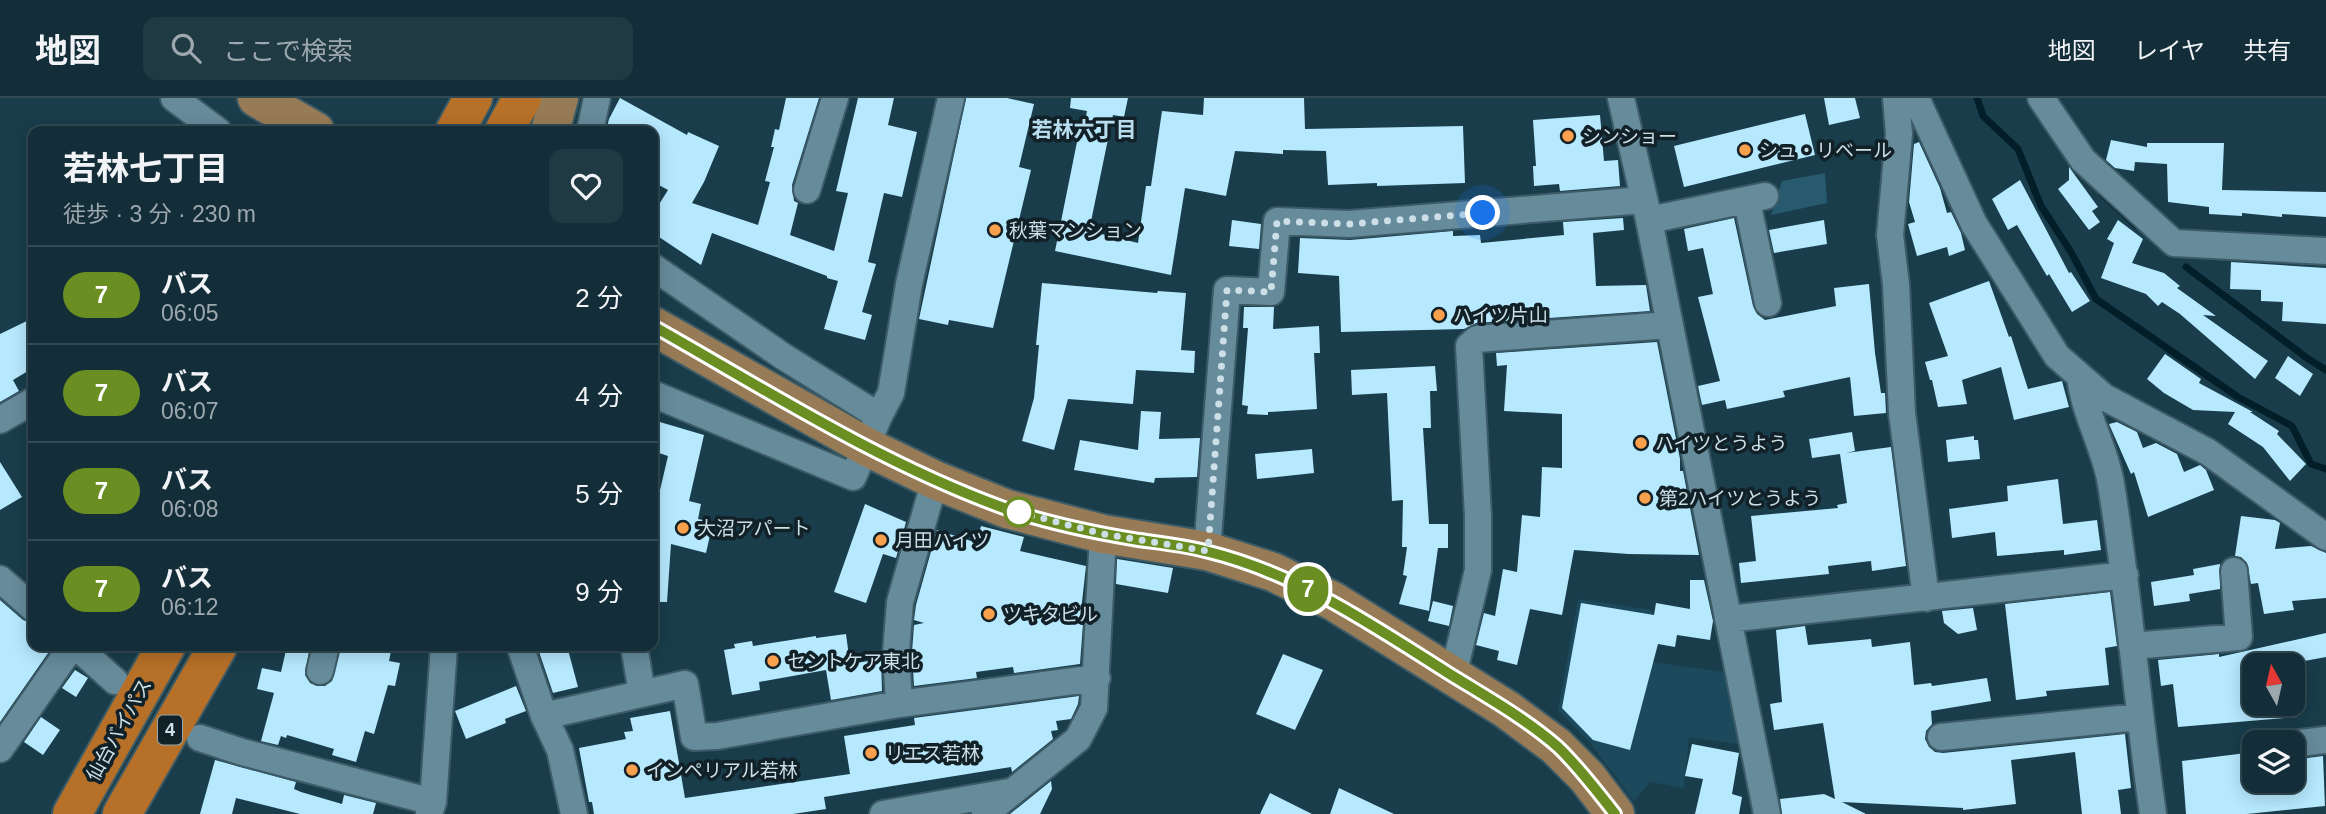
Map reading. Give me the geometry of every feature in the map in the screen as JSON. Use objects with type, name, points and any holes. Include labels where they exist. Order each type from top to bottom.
[{"type":"highway","points":[[458,126],[472,98]]},
{"type":"highway","points":[[507,126],[523,98]]},
{"type":"highway","name":"仙台バイパス","points":[[72,814],[163,651]]},
{"type":"highway","name":"4","points":[[122,814],[215,651]]},
{"type":"main road","points":[[551,126],[559,98]]},
{"type":"main road","points":[[259,99],[289,126]]},
{"type":"main road","points":[[259,99],[305,126]]},
{"type":"main road","points":[[658,328],[873,432],[935,480],[1007,509],[1103,534],[1208,551],[1273,572],[1333,601],[1507,709],[1556,746],[1587,778],[1615,814]]},
{"type":"street","points":[[174,98],[211,126]]},
{"type":"street","points":[[591,126],[597,98]]},
{"type":"street","points":[[807,190],[835,98]]},
{"type":"street","points":[[658,396],[853,477],[891,393],[909,284],[951,98]]},
{"type":"street","points":[[1621,98],[1647,210],[1767,814]]},
{"type":"street","points":[[1896,98],[1899,134],[1890,235],[1896,285],[1902,413],[1926,598]]},
{"type":"street","points":[[1916,98],[1974,224],[2057,356],[2104,397],[2208,452],[2326,537]]},
{"type":"street","points":[[2041,98],[2083,160],[2174,243],[2326,250]]},
{"type":"street","points":[[1208,551],[1227,290],[1271,292],[1277,221],[1349,224],[1647,210],[1756,198],[1768,303]]},
{"type":"street","points":[[658,270],[784,357],[873,432]]},
{"type":"street","points":[[1453,676],[1478,570],[1478,516],[1469,346],[1477,339],[1670,326]]},
{"type":"street","points":[[2080,376],[2082,399],[2111,479],[2126,575],[2139,717],[2153,814]]},
{"type":"street","points":[[0,420],[28,404]]},
{"type":"street","points":[[899,704],[896,652],[900,602],[935,480]]},
{"type":"street","points":[[985,814],[1079,739],[1094,708],[1103,534]]},
{"type":"street","points":[[2132,646],[2239,638],[2234,571]]},
{"type":"street","points":[[1728,618],[2126,575]]},
{"type":"street","points":[[0,579],[28,604]]},
{"type":"street","points":[[0,749],[70,651]]},
{"type":"street","points":[[80,651],[115,681]]},
{"type":"street","points":[[200,738],[431,808],[444,651]]},
{"type":"street","points":[[522,651],[544,716],[560,750],[574,814]]},
{"type":"street","points":[[635,651],[642,694]]},
{"type":"street","points":[[544,716],[685,684],[694,737],[717,736],[899,704],[1097,678]]},
{"type":"street","points":[[1941,737],[2139,717]]},
{"type":"street","points":[[2305,742],[2326,740]]},
{"type":"street","points":[[883,814],[1010,792]]},
{"type":"shaded area","points":[[1825,173],[1827,203],[1771,215],[1782,181]]},
{"type":"shaded area","points":[[1578,599],[1652,610],[1645,661],[1732,673],[1745,745],[1689,737],[1684,788],[1650,782],[1634,801],[1591,744],[1558,710]]},
{"type":"building","points":[[620,98],[687,135],[688,132],[719,146],[692,203],[758,225],[770,182],[765,181],[774,147],[771,147],[775,129],[779,130],[786,98],[819,98],[792,185],[794,201],[798,203],[790,235],[834,251],[848,193],[836,191],[858,98],[894,98],[888,125],[917,132],[902,197],[884,193],[868,262],[876,264],[862,312],[872,315],[865,340],[824,329],[838,281],[712,233],[701,265],[658,236],[658,206],[668,190],[658,185],[658,126],[607,126]]},
{"type":"building","points":[[966,98],[1007,98],[1034,104],[1019,167],[1031,170],[993,328],[949,320],[948,325],[919,319]]},
{"type":"building","points":[[1071,98],[1128,98],[1124,117],[1113,115],[1089,231],[1138,243],[1146,186],[1151,186],[1162,111],[1203,115],[1204,98],[1304,98],[1305,129],[1463,126],[1465,183],[1328,185],[1326,151],[1283,150],[1283,154],[1235,151],[1226,196],[1185,188],[1171,275],[1055,251],[1078,137],[1082,138],[1087,111],[1070,108]]},
{"type":"building","points":[[1824,98],[1855,98],[1860,118],[1829,125]]},
{"type":"building","name":"シュ・リベール","points":[[1805,114],[1815,155],[1684,187],[1674,146]]},
{"type":"building","points":[[1600,115],[1604,161],[1618,160],[1620,186],[1560,191],[1559,184],[1534,186],[1533,166],[1536,166],[1533,120]]},
{"type":"building","points":[[2111,140],[2147,147],[2147,143],[2224,143],[2222,190],[2326,192],[2326,217],[2209,214],[2209,207],[2168,202],[2167,164],[2135,162],[2134,171],[2115,168],[2106,160]]},
{"type":"building","points":[[1919,142],[1940,188],[1947,213],[1951,212],[1961,233],[1965,250],[1949,256],[1947,247],[1917,256],[1908,224],[1915,222],[1909,202],[1914,144]]},
{"type":"building","points":[[2069,167],[2098,207],[2092,211],[2100,222],[2089,230],[2058,189],[2069,180]]},
{"type":"building","points":[[2020,180],[2069,273],[2071,272],[2090,301],[2072,312],[2017,225],[2008,230],[1992,199]]},
{"type":"building","points":[[1623,218],[1624,230],[1593,233],[1596,286],[1646,285],[1650,311],[1476,323],[1464,329],[1341,332],[1339,276],[1298,273],[1300,238],[1350,240],[1453,231],[1453,236],[1480,235],[1481,243],[1564,235],[1563,222]]},
{"type":"building","points":[[1734,218],[1753,306],[1757,314],[1765,320],[1836,306],[1834,288],[1869,284],[1875,353],[1881,393],[1885,393],[1886,413],[1854,416],[1850,377],[1783,391],[1785,397],[1727,409],[1725,400],[1702,405],[1698,386],[1720,381],[1698,297],[1713,294],[1703,248],[1688,251],[1684,229]]},
{"type":"building","points":[[1232,220],[1261,224],[1259,249],[1229,246]]},
{"type":"building","points":[[1824,220],[1827,244],[1774,253],[1769,230]]},
{"type":"building","points":[[2118,220],[2143,239],[2132,263],[2164,273],[2180,286],[2177,288],[2216,316],[2203,315],[2268,361],[2255,379],[2180,314],[2162,302],[2158,306],[2146,294],[2101,278],[2114,243],[2107,239]]},
{"type":"building","points":[[2231,262],[2326,268],[2326,324],[2282,321],[2283,302],[2261,301],[2261,290],[2230,289]]},
{"type":"building","points":[[1989,281],[2028,389],[2062,381],[2069,407],[2014,420],[2001,367],[1962,380],[1967,404],[1938,407],[1925,362],[1948,356],[1929,303]]},
{"type":"building","points":[[1042,283],[1186,293],[1181,350],[1195,351],[1194,373],[1136,370],[1133,404],[1068,399],[1054,450],[1022,441],[1034,398]]},
{"type":"building","points":[[1244,307],[1274,307],[1273,329],[1319,326],[1320,353],[1314,353],[1317,409],[1268,412],[1268,415],[1247,414],[1248,406],[1242,405],[1248,328],[1243,328]]},
{"type":"building","points":[[28,320],[28,371],[13,380],[19,391],[0,402],[0,334]]},
{"type":"building","points":[[1657,342],[1680,459],[1680,471],[1683,471],[1699,555],[1574,550],[1562,615],[1530,609],[1517,665],[1497,660],[1499,651],[1476,645],[1484,613],[1495,616],[1503,569],[1517,572],[1522,515],[1540,517],[1542,467],[1562,468],[1562,414],[1504,411],[1507,365],[1497,366],[1496,353]]},
{"type":"building","points":[[2165,354],[2201,379],[2199,383],[2253,412],[2250,412],[2279,431],[2277,434],[2306,464],[2290,481],[2263,447],[2228,424],[2235,412],[2193,410],[2164,393],[2147,379]]},
{"type":"building","points":[[2288,356],[2313,374],[2300,396],[2275,378]]},
{"type":"building","points":[[1435,366],[1437,391],[1430,391],[1431,428],[1423,428],[1429,524],[1448,524],[1448,548],[1438,548],[1429,611],[1399,604],[1407,576],[1403,575],[1407,547],[1402,547],[1403,500],[1392,501],[1387,393],[1352,395],[1351,370]]},
{"type":"building","points":[[1141,411],[1161,412],[1159,439],[1200,438],[1197,477],[1155,478],[1154,483],[1074,470],[1080,440],[1138,450]]},
{"type":"building","points":[[658,421],[704,435],[689,501],[701,504],[698,519],[713,522],[706,553],[671,544],[667,602],[658,602],[658,498],[668,456],[658,453]]},
{"type":"building","points":[[2117,422],[2137,432],[2143,448],[2156,443],[2177,454],[2184,472],[2200,465],[2206,470],[2214,490],[2148,517],[2134,472],[2131,474],[2109,424]]},
{"type":"building","points":[[1852,432],[1855,451],[1846,453],[1891,447],[1906,566],[1872,571],[1871,561],[1828,566],[1829,574],[1741,583],[1739,563],[1756,561],[1751,516],[1838,508],[1837,505],[1847,503],[1840,454],[1812,458],[1809,439]]},
{"type":"building","points":[[1974,436],[1974,440],[1978,440],[1980,459],[1948,462],[1946,440]]},
{"type":"building","points":[[1312,449],[1314,473],[1257,479],[1255,454]]},
{"type":"building","points":[[0,462],[22,497],[0,510]]},
{"type":"building","points":[[2058,479],[2063,524],[2097,520],[2101,550],[2064,555],[2064,550],[1997,556],[1995,532],[1952,538],[1949,509],[2008,501],[2007,486]]},
{"type":"building","name":"月田ハイツ","points":[[865,504],[906,522],[896,558],[883,554],[866,603],[834,592]]},
{"type":"building","points":[[2241,516],[2280,523],[2275,549],[2311,546],[2326,553],[2326,598],[2292,601],[2294,610],[2264,614],[2258,583],[2251,584],[2247,563],[2241,557],[2235,556]]},
{"type":"building","points":[[981,526],[1024,537],[1020,551],[1086,566],[1081,611],[1083,624],[1080,664],[1014,673],[1013,667],[976,672],[977,678],[914,686],[914,625],[924,623],[914,620],[916,605],[937,530],[971,541],[972,538],[977,540]]},
{"type":"building","points":[[1117,559],[1173,568],[1168,593],[1116,584]]},
{"type":"building","points":[[2220,564],[2220,589],[2189,594],[2190,601],[2154,606],[2151,582],[2194,575],[2193,569]]},
{"type":"building","points":[[1690,580],[1704,580],[1713,621],[1710,640],[1677,635],[1675,647],[1658,644],[1630,750],[1593,740],[1562,708],[1581,603],[1654,615],[1656,603],[1690,609]]},
{"type":"building","points":[[2110,592],[2117,646],[2105,648],[2109,685],[2046,691],[2047,696],[2016,700],[2005,604]]},
{"type":"building","points":[[0,600],[28,622],[28,651],[50,651],[0,722]]},
{"type":"building","points":[[1433,601],[1453,606],[1449,626],[1428,621]]},
{"type":"building","points":[[1973,608],[1977,630],[1958,634],[1944,623],[1942,611]]},
{"type":"building","points":[[1805,626],[1808,645],[1871,639],[1872,647],[1910,642],[1914,685],[1931,683],[1932,686],[1987,678],[1991,701],[1931,711],[1932,724],[1926,731],[1925,739],[1935,752],[2125,734],[2131,788],[2118,790],[2121,814],[2082,814],[2075,752],[2011,760],[2016,804],[1963,810],[1842,802],[1866,814],[1782,814],[1780,799],[1824,794],[1835,799],[1823,723],[1774,730],[1770,704],[1782,702],[1776,630]]},
{"type":"building","points":[[2326,633],[2326,657],[2305,661],[2305,653],[2242,653],[2242,716],[2297,717],[2178,727],[2173,684],[2161,686],[2158,660],[2219,654],[2219,657]]},
{"type":"building","points":[[846,634],[850,664],[881,659],[882,691],[831,700],[826,670],[759,682],[760,690],[732,695],[724,650],[735,648],[734,644],[752,641],[753,646]]},
{"type":"building","points":[[286,651],[309,651],[305,675],[310,683],[317,686],[325,686],[332,681],[340,651],[391,651],[389,661],[400,663],[395,686],[388,685],[374,734],[365,731],[356,762],[332,755],[334,749],[287,735],[286,738],[281,736],[278,745],[261,741],[274,693],[257,689],[262,668],[281,672]]},
{"type":"building","points":[[539,651],[568,651],[578,687],[553,693]]},
{"type":"building","points":[[1283,654],[1323,670],[1295,730],[1256,714]]},
{"type":"building","points":[[75,670],[88,678],[76,697],[62,688]]},
{"type":"building","points":[[516,686],[526,711],[505,719],[506,723],[466,739],[455,711]]},
{"type":"building","points":[[1079,696],[1071,719],[1056,721],[1058,730],[1051,731],[1053,739],[1012,772],[1011,767],[824,797],[826,809],[793,814],[594,814],[592,802],[589,802],[579,748],[626,739],[624,732],[633,731],[630,718],[670,711],[685,798],[850,774],[844,736],[915,725],[914,718]]},
{"type":"building","points":[[41,717],[60,730],[43,755],[24,742]]},
{"type":"building","points":[[1692,744],[1739,753],[1732,794],[1742,797],[1739,814],[1695,814],[1703,779],[1685,776]]},
{"type":"building","points":[[2242,754],[2242,793],[2305,793],[2305,758],[2323,756],[2325,806],[2247,814],[2186,814],[2182,761]]},
{"type":"building","points":[[215,760],[296,782],[294,789],[342,804],[344,795],[376,803],[373,814],[300,814],[236,798],[232,814],[200,814]]},
{"type":"building","points":[[1051,781],[1052,789],[1040,814],[1010,814]]},
{"type":"building","points":[[1339,788],[1394,814],[1330,814]]},
{"type":"building","points":[[1270,793],[1312,814],[1260,814]]},
{"type":"waterway","points":[[1977,98],[1983,116],[2018,149],[2041,206],[2071,252],[2096,299],[2238,397],[2292,426],[2311,464],[2326,469]]},
{"type":"waterway","points":[[2102,194],[2137,226]]},
{"type":"waterway","points":[[2186,267],[2326,370]]},
{"type":"bus line","name":"7","points":[[658,329],[867,447],[935,480],[1007,509],[1079,528],[1208,551],[1273,572],[1333,601],[1507,709],[1556,746],[1587,778],[1615,814]]},
{"type":"place","name":"シンショー","points":[[1568,136]]},
{"type":"place","name":"シュ・リベール","points":[[1745,150]]},
{"type":"place","name":"秋葉マンション","points":[[995,230]]},
{"type":"place","name":"ハイツ片山","points":[[1439,315]]},
{"type":"place","name":"ハイツとうよう","points":[[1641,443]]},
{"type":"place","name":"第2ハイツとうよう","points":[[1645,498]]},
{"type":"place","name":"大沼アパート","points":[[683,528]]},
{"type":"place","name":"月田ハイツ","points":[[881,540]]},
{"type":"place","name":"ツキタビル","points":[[989,614]]},
{"type":"place","name":"セントケア東北","points":[[773,661]]},
{"type":"place","name":"リエス若林","points":[[871,753]]},
{"type":"place","name":"インペリアル若林","points":[[632,770]]},
{"type":"district","name":"若林六丁目","points":[[1084,129]]},
{"type":"route","points":[[1019,512],[1007,509],[1103,534],[1208,551],[1227,290],[1271,292],[1277,221],[1349,224],[1483,213]]}]
